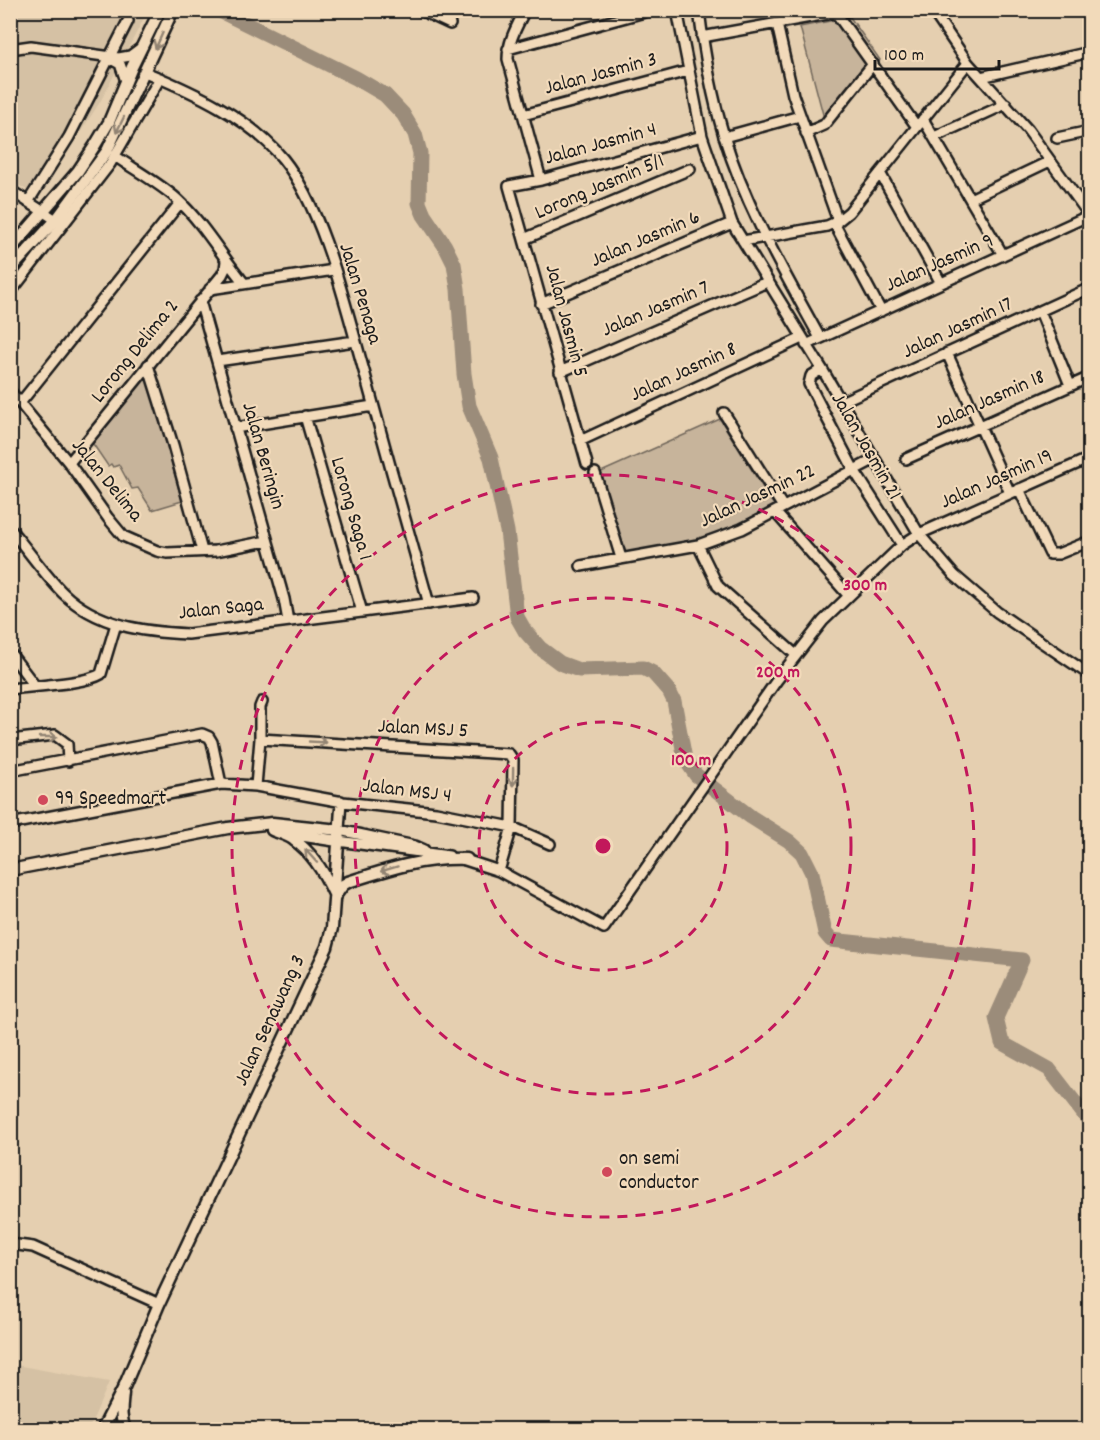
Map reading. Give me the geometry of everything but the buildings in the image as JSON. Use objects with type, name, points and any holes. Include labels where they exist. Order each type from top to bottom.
[{"type":"street","points":[[10,250],[78,171],[94,147],[109,122],[160,10]]},
{"type":"street","points":[[10,270],[56,220],[108,151],[173,10]]},
{"type":"street","points":[[420,10],[450,24]]},
{"type":"street","points":[[525,10],[512,36],[508,59],[541,180]]},
{"type":"street","points":[[508,49],[652,10]]},
{"type":"street","points":[[677,10],[702,136],[732,224],[822,369],[919,534],[954,575],[997,612],[1089,675]]},
{"type":"street","points":[[699,10],[702,38],[724,137],[747,199],[765,237],[820,338]]},
{"type":"street","points":[[702,38],[849,10]]},
{"type":"street","points":[[932,10],[968,63],[1028,130],[1089,216]]},
{"type":"street","points":[[837,13],[873,64],[934,138],[1003,255]]},
{"type":"street","points":[[28,202],[69,138],[128,21]]},
{"type":"street","points":[[777,24],[793,94],[836,222],[880,310]]},
{"type":"street","points":[[10,48],[31,46],[109,58],[125,58],[142,47]]},
{"type":"street","points":[[981,77],[1089,52]]},
{"type":"street","points":[[109,58],[120,64],[126,81]]},
{"type":"street","points":[[743,241],[836,222],[849,212],[968,63]]},
{"type":"street","points":[[806,133],[824,125],[873,64]]},
{"type":"street","name":"Jalan Jasmin 3","points":[[523,115],[688,71]]},
{"type":"street","name":"Jalan Penaga","points":[[146,72],[206,101],[240,121],[267,142],[296,178],[310,205],[334,270],[429,603]]},
{"type":"street","points":[[10,293],[115,156],[160,78]]},
{"type":"street","points":[[934,138],[1006,104]]},
{"type":"street","points":[[724,137],[800,116]]},
{"type":"street","points":[[1057,138],[1089,131]]},
{"type":"street","name":"Jalan Jasmin 4","points":[[509,186],[541,180],[702,136]]},
{"type":"street","points":[[115,156],[180,202],[201,224],[244,283]]},
{"type":"street","points":[[970,199],[1050,161]]},
{"type":"street","name":"Lorong Jasmin 5/1","points":[[524,239],[690,169]]},
{"type":"street","points":[[880,173],[941,283]]},
{"type":"street","name":"Jalan Jasmin 5","points":[[509,186],[587,464]]},
{"type":"street","points":[[10,190],[56,220]]},
{"type":"street","points":[[21,402],[180,202]]},
{"type":"street","name":"Jalan Jasmin 9","points":[[804,342],[820,338],[1089,216]]},
{"type":"street","name":"Jalan Jasmin 6","points":[[542,304],[732,224]]},
{"type":"street","name":"Lorong Delima 2","points":[[69,463],[222,275],[226,261]]},
{"type":"street","points":[[210,289],[334,270]]},
{"type":"street","name":"Jalan Jasmin 7","points":[[560,372],[767,282]]},
{"type":"street","name":"Jalan Jasmin 17","points":[[841,402],[1089,288]]},
{"type":"street","name":"Jalan Beringin","points":[[200,301],[284,599],[288,621]]},
{"type":"street","points":[[1040,310],[1070,385]]},
{"type":"street","points":[[217,361],[355,340]]},
{"type":"street","name":"Jalan Jasmin 8","points":[[580,441],[804,342]]},
{"type":"street","points":[[947,353],[980,426],[1050,554],[1053,556],[1089,541]]},
{"type":"street","points":[[148,365],[202,551]]},
{"type":"street","name":"Jalan Jasmin 21","points":[[822,369],[811,376],[809,384],[854,470],[902,545]]},
{"type":"street","name":"Jalan Jasmin 18","points":[[906,459],[1089,376]]},
{"type":"street","name":"Jalan Delima","points":[[10,391],[69,463],[108,519],[123,536],[167,553],[216,550],[267,541]]},
{"type":"street","points":[[235,428],[374,406]]},
{"type":"street","points":[[724,413],[779,510],[849,596]]},
{"type":"street","name":"Lorong Saga 1","points":[[305,416],[362,612]]},
{"type":"street","name":"Jalan Jasmin 19","points":[[499,871],[604,928],[777,680],[823,621],[902,545],[919,534],[1089,458]]},
{"type":"street","name":"Jalan Jasmin 22","points":[[581,566],[698,545],[742,529],[875,459]]},
{"type":"street","points":[[595,473],[621,558]]},
{"type":"street","name":"Jalan Saga","points":[[10,529],[64,594],[86,610],[116,624],[151,632],[188,634],[473,598]]},
{"type":"street","points":[[698,545],[718,586],[796,655]]},
{"type":"street","points":[[10,688],[96,678],[101,674],[116,624]]},
{"type":"street","points":[[10,653],[35,686]]},
{"type":"street","points":[[255,786],[262,702]]},
{"type":"street","points":[[10,771],[202,734],[212,742],[221,784]]},
{"type":"street","points":[[10,740],[55,735],[67,744],[68,761]]},
{"type":"street","name":"Jalan MSJ 5","points":[[260,739],[508,754],[513,760],[512,827],[499,871]]},
{"type":"street","name":"Jalan MSJ 4","points":[[10,824],[221,784],[255,786],[341,801],[436,812],[512,827],[550,844]]},
{"type":"street","points":[[339,835],[341,801]]},
{"type":"street","points":[[10,870],[169,838],[273,824],[467,860],[499,871]]},
{"type":"street","points":[[248,826],[339,835]]},
{"type":"street","points":[[272,830],[293,839],[304,849],[325,875],[335,897]]},
{"type":"street","name":"Jalan Senawang 3","points":[[124,1387],[159,1304],[327,947],[332,928],[339,835]]},
{"type":"street","points":[[335,897],[343,885],[348,882],[408,863],[437,859],[467,860]]},
{"type":"street","points":[[10,1244],[33,1247],[159,1304]]},
{"type":"street","points":[[105,1428],[124,1387]]},
{"type":"street","points":[[124,1387],[121,1412],[122,1424],[126,1430]]},
{"type":"shaded area","points":[[11,11],[108,11],[144,18],[100,102],[36,195],[11,181]]},
{"type":"shaded area","points":[[850,17],[880,60],[826,126],[800,27]]},
{"type":"shaded area","points":[[146,370],[182,501],[152,510],[138,488],[132,489],[119,465],[108,466],[91,441]]},
{"type":"shaded area","points":[[720,419],[775,507],[699,541],[624,555],[599,473]]},
{"type":"shaded area","points":[[10,1364],[109,1382],[89,1429],[11,1429]]},
{"type":"waterway","points":[[218,10],[356,78],[385,95],[403,114],[415,134],[420,153],[419,203],[454,264],[469,406],[491,458],[507,531],[517,617],[525,631],[540,648],[560,663],[579,670],[643,668],[653,673],[669,691],[674,701],[685,759],[696,775],[751,817],[789,841],[802,853],[812,873],[825,933],[831,940],[1022,960],[996,1018],[1002,1043],[1049,1069],[1090,1122]]},
{"type":"place","name":"99 Speedmart","points":[[43,800]]},
{"type":"place","name":"on semi conductor","points":[[607,1172]]}]
